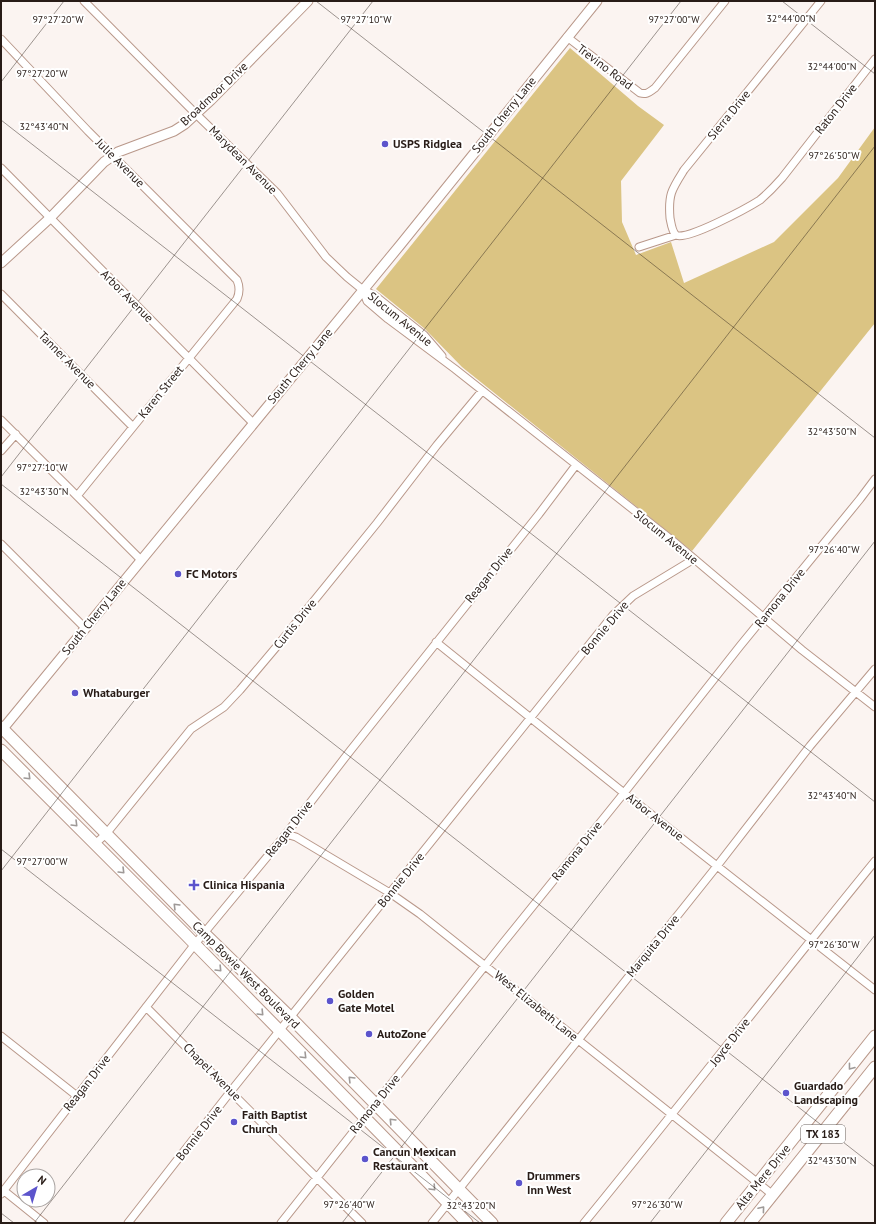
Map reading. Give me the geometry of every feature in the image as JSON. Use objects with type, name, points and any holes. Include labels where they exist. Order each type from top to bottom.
[{"type":"main road","name":"Camp Bowie West Boulevard","points":[[2,729],[492,1223]]},
{"type":"main road","name":"Camp Bowie West Boulevard","points":[[1,750],[195,944],[467,1223]]},
{"type":"main road","name":"Alta Mere Drive","points":[[726,1223],[875,1036]]},
{"type":"main road","name":"Alta Mere Drive","points":[[750,1223],[875,1067]]},
{"type":"street","name":"Marydean Avenue","points":[[84,1],[277,193],[326,257],[363,290]]},
{"type":"street","name":"Broadmoor Drive","points":[[1,263],[50,218],[104,162],[118,152],[174,131],[196,114],[308,1]]},
{"type":"street","name":"South Cherry Lane","points":[[2,729],[363,290],[597,1]]},
{"type":"street","name":"Trevino Road","points":[[567,37],[640,93],[648,94],[655,88],[725,1]]},
{"type":"street","name":"Sierra Drive","points":[[678,236],[673,231],[669,205],[669,197],[672,189],[684,170],[821,1]]},
{"type":"street","name":"Julie Avenue","points":[[1,39],[112,156],[237,280],[240,286]]},
{"type":"street","name":"Raton Drive","points":[[639,247],[678,236],[689,235],[742,211],[759,200],[782,178],[875,59]]},
{"type":"street","name":"Arbor Avenue","points":[[1,168],[253,423]]},
{"type":"street","name":"Karen Street","points":[[77,496],[237,299],[240,293],[240,286]]},
{"type":"street","name":"Slocum Avenue","points":[[363,290],[367,301],[388,319],[455,369],[694,559],[802,650],[875,707]]},
{"type":"street","name":"Tanner Avenue","points":[[1,294],[133,427]]},
{"type":"street","name":"Curtis Drive","points":[[95,844],[106,834],[191,729],[224,707],[240,690],[285,637],[482,391]]},
{"type":"street","points":[[1,420],[141,560]]},
{"type":"street","points":[[1,451],[16,434]]},
{"type":"street","name":"Reagan Drive","points":[[2,1192],[195,944],[286,834],[576,465]]},
{"type":"street","name":"Ramona Drive","points":[[280,1223],[875,479]]},
{"type":"street","points":[[1,544],[85,628]]},
{"type":"street","name":"Bonnie Drive","points":[[128,1223],[231,1091],[614,615],[633,596],[694,559]]},
{"type":"street","name":"Arbor Avenue","points":[[436,642],[624,793],[875,990]]},
{"type":"street","name":"Marquita Drive","points":[[432,1223],[717,866],[810,746],[875,669]]},
{"type":"street","name":"West Elizabeth Lane","points":[[286,834],[296,838],[390,894],[420,914],[773,1195]]},
{"type":"street","name":"Joyce Drive","points":[[584,1223],[875,861]]},
{"type":"street","name":"Chapel Avenue","points":[[146,1007],[362,1223]]},
{"type":"street","points":[[1,1036],[77,1096]]},
{"type":"street","points":[[2,1192],[44,1223]]},
{"type":"shaded area","points":[[570,48],[638,106],[664,125],[621,181],[622,222],[636,255],[671,242],[684,283],[774,242],[838,178],[875,127],[875,323],[692,551],[462,367],[425,329],[376,289]]},
{"type":"place","name":"USPS Ridglea","points":[[385,144]]},
{"type":"place","name":"FC Motors","points":[[178,574]]},
{"type":"place","name":"Whataburger","points":[[75,693]]},
{"type":"place","name":"Clinica Hispania","points":[[194,885]]},
{"type":"place","name":"Golden Gate Motel","points":[[330,1001]]},
{"type":"place","name":"AutoZone","points":[[369,1034]]},
{"type":"place","name":"Guardado Landscaping","points":[[786,1093]]},
{"type":"place","name":"Faith Baptist Church","points":[[234,1122]]},
{"type":"place","name":"Cancun Mexican Restaurant","points":[[365,1159]]},
{"type":"place","name":"Drummers Inn West","points":[[519,1183]]}]
